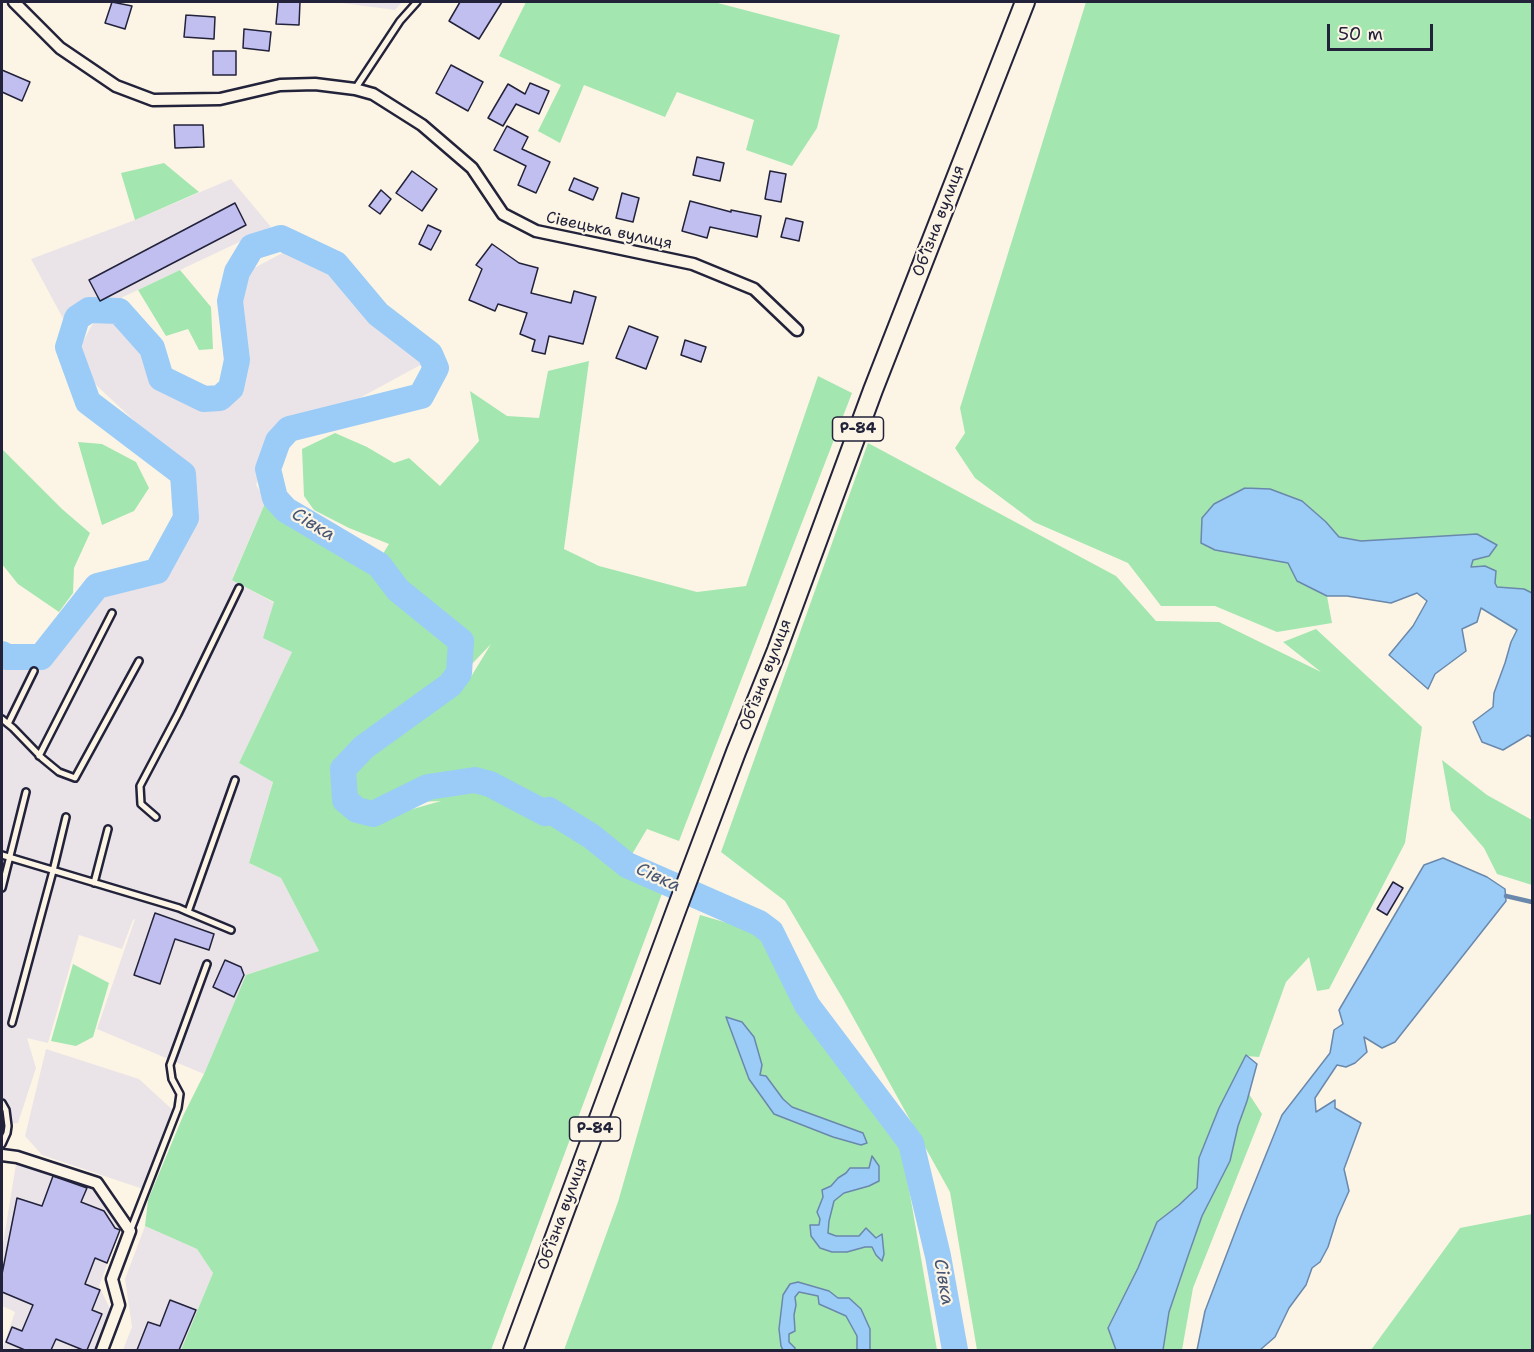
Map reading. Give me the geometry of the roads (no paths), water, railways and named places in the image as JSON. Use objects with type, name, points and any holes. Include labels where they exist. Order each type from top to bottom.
[{"type":"main road","name":"Обʼїзна вулиця","points":[[513,1350],[676,908],[777,650],[873,390],[1025,2]]},
{"type":"street","name":"Сівецька вулиця","points":[[14,2],[60,48],[116,86],[153,100],[220,99],[280,85],[315,84],[355,89],[373,94],[422,125],[472,168],[503,214],[536,231],[693,264],[754,289],[797,330]]},
{"type":"street","points":[[2,1155],[17,1156],[97,1183],[130,1232],[112,1279],[119,1305],[102,1350]]},
{"type":"lane","points":[[355,89],[400,21],[417,2]]},
{"type":"lane","points":[[156,817],[141,804],[140,786],[239,588]]},
{"type":"lane","points":[[39,756],[112,613]]},
{"type":"lane","points":[[2,719],[39,756],[59,771],[75,778],[139,661]]},
{"type":"lane","points":[[8,724],[34,671]]},
{"type":"lane","points":[[188,912],[235,780]]},
{"type":"lane","points":[[2,888],[26,792]]},
{"type":"lane","points":[[12,1023],[66,817]]},
{"type":"lane","points":[[94,883],[108,829]]},
{"type":"lane","points":[[2,855],[179,908],[231,930]]},
{"type":"lane","points":[[130,1232],[178,1108],[180,1094],[172,1079],[170,1065],[207,964]]},
{"type":"lane","points":[[2,1103],[6,1110],[8,1126],[2,1144]]},
{"type":"water","points":[[1245,488],[1270,489],[1302,501],[1339,537],[1361,541],[1477,534],[1497,545],[1489,556],[1473,560],[1471,567],[1485,566],[1496,571],[1497,587],[1524,589],[1532,593],[1532,737],[1528,735],[1503,750],[1482,742],[1473,722],[1493,707],[1494,693],[1517,630],[1481,608],[1477,622],[1462,629],[1466,651],[1435,674],[1428,689],[1389,655],[1413,626],[1427,601],[1417,593],[1391,603],[1347,596],[1327,596],[1297,581],[1288,563],[1215,550],[1201,543],[1202,518],[1214,504]]},
{"type":"water","points":[[1443,858],[1487,877],[1505,889],[1506,901],[1395,1042],[1382,1048],[1364,1037],[1367,1052],[1355,1063],[1346,1067],[1337,1065],[1315,1098],[1316,1112],[1335,1100],[1335,1108],[1361,1123],[1344,1169],[1349,1191],[1328,1247],[1320,1262],[1312,1268],[1306,1285],[1289,1308],[1275,1337],[1260,1350],[1197,1350],[1205,1311],[1282,1115],[1330,1053],[1334,1030],[1343,1024],[1339,1010],[1424,865]]},
{"type":"water","points":[[726,1017],[742,1022],[754,1037],[762,1065],[760,1075],[766,1076],[783,1099],[792,1107],[863,1133],[867,1143],[861,1145],[833,1137],[774,1114],[749,1079]]},
{"type":"water","points":[[1246,1055],[1257,1064],[1247,1101],[1238,1126],[1230,1161],[1202,1216],[1169,1312],[1163,1350],[1116,1350],[1108,1328],[1138,1268],[1157,1222],[1197,1188],[1199,1158],[1219,1108]]},
{"type":"water","points":[[872,1156],[879,1166],[879,1181],[844,1193],[834,1201],[828,1233],[836,1236],[859,1236],[866,1228],[876,1238],[882,1234],[884,1254],[882,1261],[872,1247],[847,1252],[832,1252],[820,1248],[811,1236],[810,1225],[819,1225],[820,1219],[817,1212],[823,1197],[822,1190],[831,1186],[850,1168],[869,1168]]},
{"type":"water","points":[[798,1282],[829,1291],[838,1298],[849,1298],[861,1309],[870,1329],[870,1350],[857,1350],[857,1336],[846,1316],[819,1304],[818,1296],[799,1292],[795,1297],[795,1331],[789,1334],[789,1342],[795,1350],[783,1350],[779,1329],[783,1295],[790,1284]]},
{"type":"waterway","name":"Сівка","points":[[2,654],[7,657],[41,657],[97,586],[157,571],[186,518],[183,474],[88,402],[68,347],[77,318],[89,310],[119,311],[152,348],[161,378],[204,399],[220,398],[231,388],[237,360],[230,301],[237,272],[252,247],[281,238],[336,264],[378,314],[430,354],[436,368],[421,396],[289,429],[278,441],[268,469],[275,498],[286,510],[379,565],[398,590],[461,641],[459,673],[450,685],[364,747],[343,769],[345,800],[357,810],[373,814],[428,787],[475,780],[490,784],[545,813],[549,810],[591,836],[627,865],[759,923],[771,932],[807,1005],[911,1143],[938,1256],[955,1350]]},
{"type":"waterway","points":[[1506,896],[1532,902]]}]
